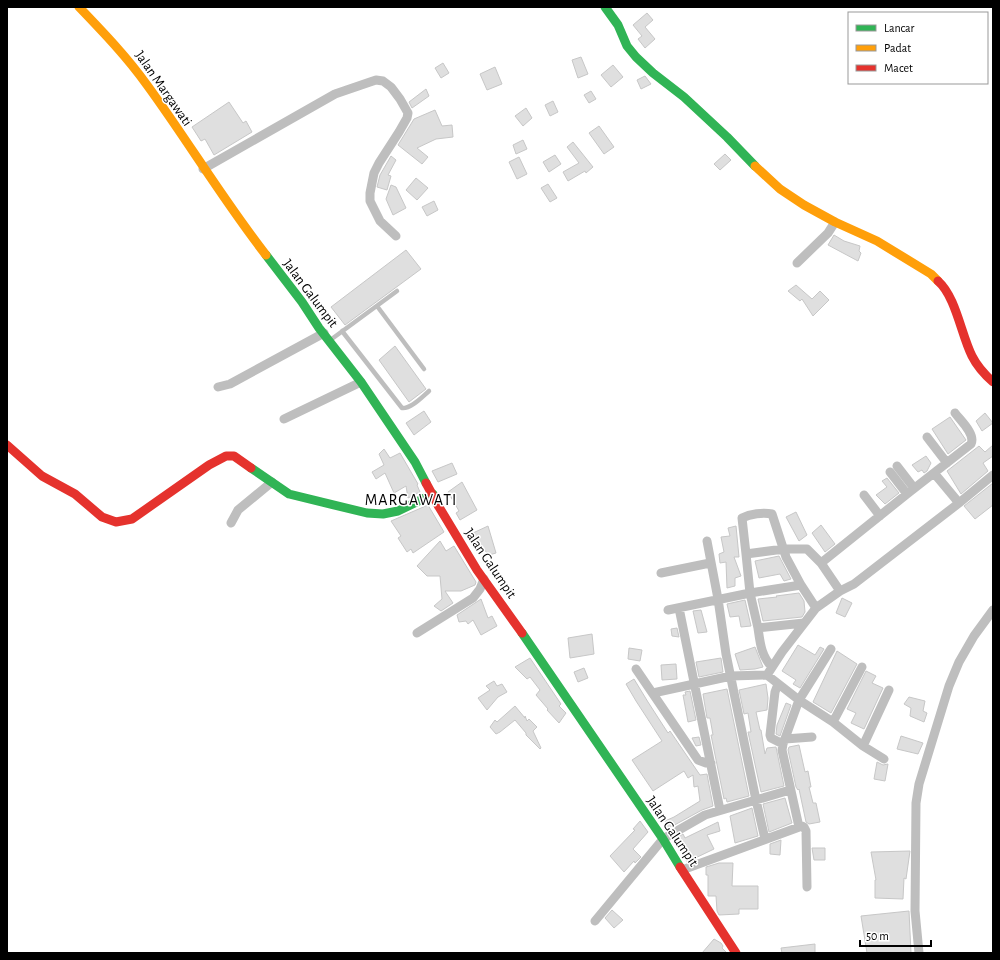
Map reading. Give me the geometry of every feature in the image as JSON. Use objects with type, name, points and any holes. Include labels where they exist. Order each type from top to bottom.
[{"type":"street","name":"Jalan Margawati","points":[[79,7],[122,53],[143,80],[219,191]]},
{"type":"street","points":[[605,7],[618,25],[627,46],[636,58],[684,97],[727,136],[760,171],[780,188],[832,227],[877,241],[931,274],[941,283],[948,292],[972,356],[982,372],[993,382]]},
{"type":"street","points":[[203,169],[335,94],[376,80],[383,81],[391,87],[408,113],[407,118],[374,173],[370,201],[380,221],[396,236]]},
{"type":"street","name":"Jalan Galumpit","points":[[219,191],[302,302],[329,341],[361,382],[415,462],[446,518],[484,579],[652,824],[664,839],[682,870],[736,953]]},
{"type":"street","points":[[797,263],[832,227]]},
{"type":"street","points":[[218,387],[230,384],[324,333]]},
{"type":"street","points":[[284,419],[361,382]]},
{"type":"street","points":[[821,563],[973,441],[970,433],[955,413]]},
{"type":"street","points":[[927,437],[947,463]]},
{"type":"street","points":[[7,445],[42,476],[75,494],[102,517],[116,522],[124,522],[132,519],[209,465],[228,455],[234,456],[289,494],[367,513],[383,514],[398,511],[433,494]]},
{"type":"street","points":[[897,466],[910,491]]},
{"type":"street","points":[[890,472],[910,491]]},
{"type":"street","points":[[934,473],[959,503]]},
{"type":"street","points":[[766,675],[816,608],[840,591],[854,584],[993,475]]},
{"type":"street","points":[[232,523],[238,510],[272,482]]},
{"type":"street","points":[[864,495],[880,516]]},
{"type":"street","points":[[772,667],[762,652],[750,593],[742,519],[744,517],[771,513],[786,557],[801,585],[816,608]]},
{"type":"street","points":[[707,541],[710,564],[718,599],[722,631],[765,839]]},
{"type":"street","points":[[746,554],[784,549],[807,548],[821,563],[840,591]]},
{"type":"street","points":[[661,573],[710,564]]},
{"type":"street","points":[[417,633],[473,598],[480,590],[484,579]]},
{"type":"street","points":[[668,610],[718,599],[801,585]]},
{"type":"street","points":[[679,608],[720,810]]},
{"type":"street","points":[[919,953],[915,911],[916,803],[919,784],[949,686],[959,662],[974,636],[993,610]]},
{"type":"street","points":[[758,628],[804,623]]},
{"type":"street","points":[[799,826],[782,750],[799,700],[831,649]]},
{"type":"street","points":[[833,722],[862,666]]},
{"type":"street","points":[[636,669],[698,760],[706,763],[711,762]]},
{"type":"street","points":[[652,693],[731,676],[766,675],[799,700],[833,722],[863,746],[884,759]]},
{"type":"street","points":[[778,684],[774,692],[770,737],[784,742],[812,737]]},
{"type":"street","points":[[863,746],[889,690]]},
{"type":"street","points":[[595,921],[664,839],[705,815],[790,790]]},
{"type":"street","points":[[682,870],[799,826],[803,826],[806,831],[807,887]]},
{"type":"lane","points":[[329,341],[397,291]]},
{"type":"lane","points":[[377,306],[424,369]]},
{"type":"lane","points":[[342,331],[402,408],[406,408],[414,404],[429,391]]},
{"type":"building","points":[[647,13],[653,20],[645,27],[655,39],[645,48],[638,39],[642,36],[633,25]]},
{"type":"building","points":[[581,57],[588,74],[578,78],[572,60]]},
{"type":"building","points":[[443,63],[449,73],[441,78],[435,68]]},
{"type":"building","points":[[613,65],[623,77],[611,87],[601,75]]},
{"type":"building","points":[[495,67],[502,84],[487,90],[480,74]]},
{"type":"building","points":[[645,76],[651,84],[641,89],[637,80]]},
{"type":"building","points":[[426,89],[429,96],[412,108],[409,102]]},
{"type":"building","points":[[591,91],[596,99],[589,103],[584,95]]},
{"type":"building","points":[[553,101],[558,112],[550,116],[545,105]]},
{"type":"building","points":[[229,102],[243,123],[246,121],[252,132],[214,155],[205,139],[201,141],[192,127]]},
{"type":"building","points":[[526,108],[532,118],[523,126],[515,116]]},
{"type":"building","points":[[435,110],[442,126],[452,125],[453,137],[436,139],[417,148],[428,157],[422,164],[398,145],[414,119]]},
{"type":"building","points":[[599,126],[614,147],[604,154],[589,133]]},
{"type":"building","points":[[523,140],[527,149],[516,154],[513,145]]},
{"type":"building","points":[[573,142],[593,167],[586,173],[585,171],[568,181],[563,172],[579,163],[567,147]]},
{"type":"building","points":[[725,154],[731,160],[720,170],[714,164]]},
{"type":"building","points":[[555,155],[561,164],[549,172],[543,162]]},
{"type":"building","points":[[391,156],[396,160],[388,175],[391,176],[387,190],[377,187],[380,175]]},
{"type":"building","points":[[519,157],[527,174],[517,179],[509,162]]},
{"type":"building","points":[[416,178],[428,188],[417,200],[406,190]]},
{"type":"building","points":[[548,184],[557,198],[550,202],[541,188]]},
{"type":"building","points":[[391,185],[396,187],[406,208],[393,215],[386,199]]},
{"type":"building","points":[[434,201],[438,210],[427,216],[422,207]]},
{"type":"building","points":[[834,235],[844,241],[860,246],[859,251],[861,253],[858,261],[828,245]]},
{"type":"building","points":[[406,250],[421,269],[345,325],[331,307]]},
{"type":"building","points":[[796,285],[812,299],[820,291],[829,300],[813,316],[802,299],[800,301],[788,291]]},
{"type":"building","points":[[395,346],[426,389],[409,402],[379,360]]},
{"type":"building","points":[[424,411],[431,422],[414,435],[406,423]]},
{"type":"building","points":[[985,413],[993,423],[982,431],[976,421]]},
{"type":"building","points":[[950,417],[966,440],[948,454],[932,429]]},
{"type":"building","points":[[993,445],[993,456],[983,463],[988,471],[961,494],[947,471],[979,446],[985,452]]},
{"type":"building","points":[[384,449],[390,458],[400,453],[418,484],[417,485],[420,492],[408,498],[406,486],[394,493],[385,473],[376,479],[372,472],[384,465],[379,454]]},
{"type":"building","points":[[926,456],[931,463],[927,471],[924,473],[922,470],[918,472],[912,465]]},
{"type":"building","points":[[452,463],[457,474],[438,482],[432,471]]},
{"type":"building","points":[[887,478],[899,493],[885,504],[876,495],[887,487],[882,481]]},
{"type":"building","points":[[462,482],[477,510],[460,520],[456,513],[459,511],[448,492]]},
{"type":"building","points":[[993,483],[993,505],[975,519],[964,506]]},
{"type":"building","points":[[428,505],[444,532],[413,553],[411,549],[407,552],[398,538],[401,536],[391,521]]},
{"type":"building","points":[[796,512],[807,535],[799,541],[786,517]]},
{"type":"building","points":[[821,525],[835,544],[825,552],[812,533]]},
{"type":"building","points":[[488,526],[496,553],[489,555],[478,543],[475,544],[472,537],[474,535],[473,533]]},
{"type":"building","points":[[736,526],[739,557],[734,557],[741,576],[735,578],[735,586],[727,588],[726,562],[720,563],[719,554],[724,552],[721,537],[730,536],[728,528]]},
{"type":"building","points":[[440,541],[446,551],[454,546],[476,582],[475,585],[461,591],[445,591],[453,603],[441,611],[434,606],[442,599],[440,576],[427,576],[417,566]]},
{"type":"building","points":[[779,556],[791,579],[784,581],[780,574],[759,578],[755,561]]},
{"type":"building","points":[[799,593],[804,601],[805,612],[802,617],[763,621],[758,599]]},
{"type":"building","points":[[842,598],[852,603],[845,617],[836,613]]},
{"type":"building","points":[[481,599],[488,618],[492,616],[497,626],[481,635],[473,620],[468,624],[466,621],[459,622],[457,615]]},
{"type":"building","points":[[745,600],[751,626],[741,627],[739,616],[730,617],[727,604]]},
{"type":"building","points":[[701,610],[707,632],[698,633],[693,611]]},
{"type":"building","points":[[677,628],[679,637],[672,636],[671,629]]},
{"type":"building","points":[[592,634],[594,654],[570,658],[568,638]]},
{"type":"building","points":[[798,645],[815,655],[820,647],[824,649],[800,688],[793,684],[796,680],[782,671]]},
{"type":"building","points":[[755,647],[763,667],[740,670],[735,654]]},
{"type":"building","points":[[629,648],[642,650],[640,661],[628,659]]},
{"type":"building","points":[[837,651],[857,664],[831,713],[813,702]]},
{"type":"building","points":[[530,658],[561,704],[559,706],[566,713],[559,723],[536,695],[540,690],[530,677],[527,679],[515,667]]},
{"type":"building","points":[[721,658],[723,672],[699,677],[696,662]]},
{"type":"building","points":[[676,664],[677,679],[662,680],[661,665]]},
{"type":"building","points":[[584,668],[588,678],[578,682],[574,672]]},
{"type":"building","points":[[866,671],[876,676],[872,683],[883,688],[864,729],[851,723],[856,713],[847,709]]},
{"type":"building","points":[[634,679],[668,733],[670,731],[700,775],[707,774],[713,806],[702,810],[669,828],[665,821],[700,801],[698,786],[694,787],[693,775],[688,778],[684,771],[653,791],[632,760],[662,741],[626,684]]},
{"type":"building","points":[[494,681],[497,686],[502,684],[507,692],[498,697],[487,710],[478,698],[490,690],[486,686]]},
{"type":"building","points":[[766,684],[768,698],[767,710],[756,712],[765,754],[767,748],[776,747],[784,786],[761,792],[748,732],[751,732],[748,713],[744,714],[739,690]]},
{"type":"building","points":[[727,689],[749,796],[727,802],[726,798],[724,799],[711,735],[713,735],[710,718],[707,718],[703,694]]},
{"type":"building","points":[[690,691],[696,720],[688,722],[683,695],[686,695],[685,692]]},
{"type":"building","points":[[909,697],[925,701],[923,711],[927,713],[924,722],[910,716],[911,708],[904,704]]},
{"type":"building","points":[[786,703],[791,705],[780,736],[776,734],[777,725]]},
{"type":"building","points":[[515,706],[525,718],[525,716],[527,721],[529,719],[537,727],[533,731],[541,748],[540,749],[526,735],[515,720],[496,734],[490,727],[495,720],[497,722]]},
{"type":"building","points":[[901,736],[923,743],[918,754],[897,749]]},
{"type":"building","points":[[699,737],[701,745],[696,746],[692,738]]},
{"type":"building","points":[[799,745],[805,772],[808,771],[811,787],[809,787],[813,803],[816,803],[820,822],[809,824],[806,822],[799,789],[798,790],[796,787],[788,750],[789,747]]},
{"type":"building","points":[[877,762],[883,765],[888,764],[885,781],[874,779]]},
{"type":"building","points":[[785,798],[792,823],[769,832],[763,804]]},
{"type":"building","points":[[752,808],[758,836],[735,843],[730,816]]},
{"type":"building","points":[[640,821],[648,832],[633,849],[641,857],[635,863],[634,861],[624,872],[610,856],[635,830],[633,829]]},
{"type":"building","points":[[718,822],[720,831],[707,835],[714,849],[687,862],[676,838],[683,834],[685,838]]},
{"type":"building","points":[[781,840],[780,855],[770,854],[770,844]]},
{"type":"building","points":[[812,848],[825,848],[825,860],[814,860]]},
{"type":"building","points":[[910,851],[906,879],[904,878],[903,899],[875,898],[876,880],[871,852]]},
{"type":"building","points":[[719,863],[733,863],[732,886],[758,886],[758,909],[739,909],[739,914],[719,915],[717,911],[716,896],[708,896],[708,875],[706,875],[706,867]]},
{"type":"building","points":[[612,910],[623,920],[614,928],[605,918]]},
{"type":"building","points":[[909,911],[911,953],[867,953],[861,916]]},
{"type":"building","points":[[714,939],[721,943],[723,946],[722,948],[727,953],[702,953]]},
{"type":"building","points":[[815,944],[815,953],[782,953],[781,948]]},
{"type":"traffic: fast","points":[[605,7],[618,25],[627,46],[636,57],[653,73],[684,97],[727,137],[755,166]]},
{"type":"traffic: fast","points":[[266,255],[302,302],[319,328],[361,382],[415,462],[426,483]]},
{"type":"traffic: fast","points":[[251,468],[289,494],[367,513],[383,514],[398,511],[433,494]]},
{"type":"traffic: fast","points":[[522,633],[663,839],[680,867]]},
{"type":"traffic: slow","points":[[79,7],[139,75],[266,255]]},
{"type":"traffic: slow","points":[[755,166],[780,189],[804,205],[835,222],[877,241],[931,274],[938,281]]},
{"type":"traffic: jam","points":[[938,281],[944,288],[954,306],[974,360],[981,370],[993,382]]},
{"type":"traffic: jam","points":[[7,445],[42,476],[75,494],[102,517],[116,522],[132,519],[209,465],[226,456],[234,456],[251,468]]},
{"type":"traffic: jam","points":[[426,483],[477,570],[522,633]]},
{"type":"traffic: jam","points":[[680,867],[736,953]]},
{"type":"district","name":"MARGAWATI","points":[[411,499]]}]
